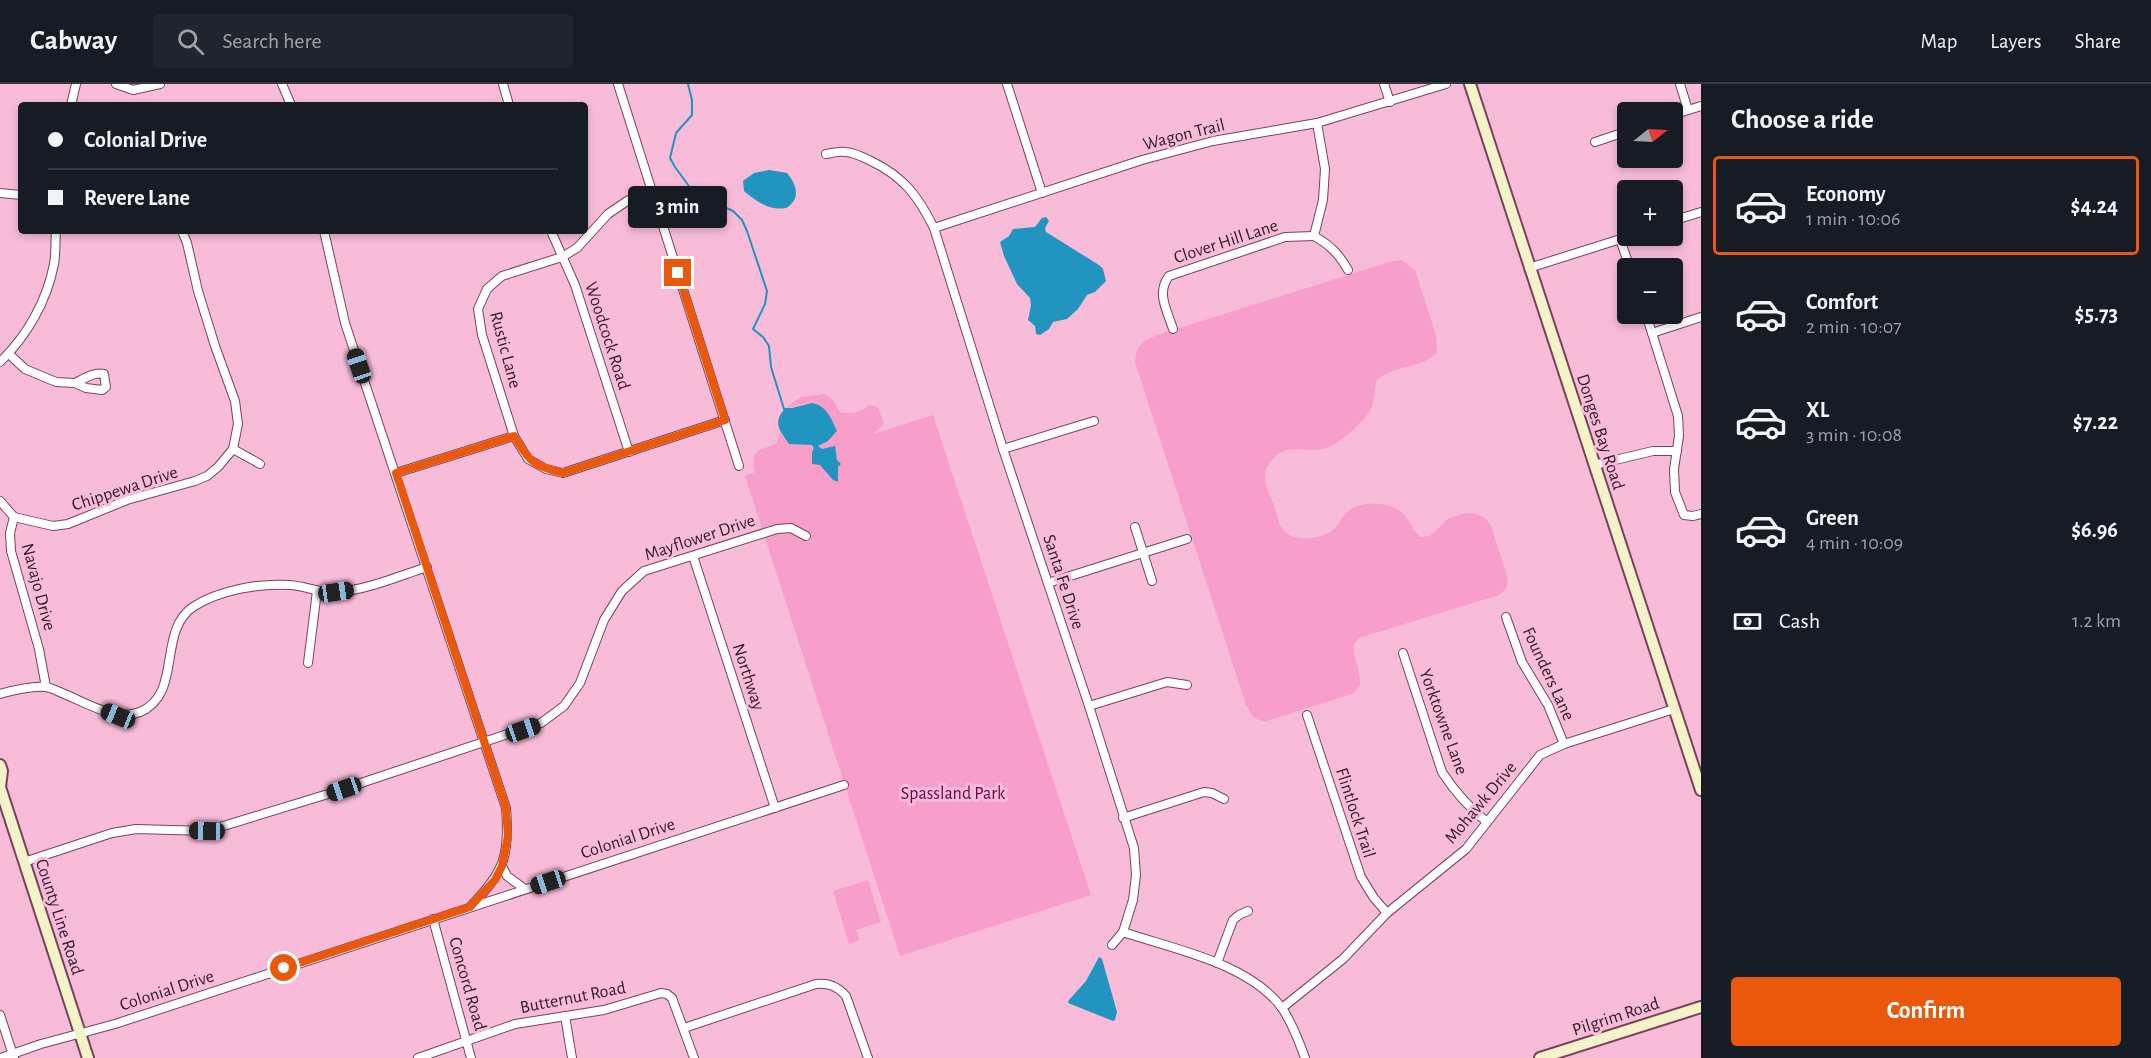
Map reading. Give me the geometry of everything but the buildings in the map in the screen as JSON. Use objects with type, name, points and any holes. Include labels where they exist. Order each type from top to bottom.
[{"type":"street","points":[[72,102],[76,84]]},
{"type":"street","points":[[116,84],[133,90],[160,84]]},
{"type":"street","points":[[282,84],[290,102]]},
{"type":"street","points":[[503,84],[509,102]]},
{"type":"street","points":[[618,84],[739,466]]},
{"type":"street","points":[[1008,84],[1042,193]]},
{"type":"street","points":[[1384,84],[1390,102]]},
{"type":"street","name":"Wagon Trail","points":[[934,228],[1142,160],[1214,141],[1317,123],[1446,84]]},
{"type":"street","name":"Donges Bay Road","points":[[1470,84],[1701,790]]},
{"type":"street","points":[[1680,84],[1688,110]]},
{"type":"street","points":[[1683,112],[1701,106]]},
{"type":"street","points":[[1317,123],[1325,169],[1323,200],[1314,236],[1330,245],[1341,257],[1348,270]]},
{"type":"street","points":[[1595,142],[1617,135]]},
{"type":"street","name":"Santa Fe Drive","points":[[826,154],[845,152],[864,157],[889,170],[909,187],[924,207],[934,228],[1003,448],[1134,848],[1136,875],[1133,900],[1123,932],[1112,945]]},
{"type":"street","name":"Rustic Lane","points":[[514,436],[482,335],[478,309],[487,289],[502,276],[562,257],[577,248],[608,214],[651,189]]},
{"type":"street","points":[[0,193],[18,195]]},
{"type":"street","points":[[1683,218],[1701,212]]},
{"type":"street","points":[[0,362],[9,354],[33,322],[45,294],[54,263],[56,234]]},
{"type":"street","points":[[183,234],[208,324],[237,407],[238,424],[233,449],[260,464]]},
{"type":"street","points":[[325,234],[345,323],[506,808],[508,836],[502,866],[495,880],[470,907]]},
{"type":"street","name":"Woodcock Road","points":[[552,234],[575,285],[629,452]]},
{"type":"street","name":"Clover Hill Lane","points":[[1173,329],[1161,294],[1163,284],[1169,276],[1285,237],[1314,236]]},
{"type":"street","points":[[1529,268],[1617,240]]},
{"type":"street","points":[[1652,333],[1701,317]]},
{"type":"street","points":[[1649,324],[1678,416],[1679,436],[1674,470],[1675,492],[1684,516],[1701,514]]},
{"type":"street","points":[[9,354],[25,369],[56,382],[75,383]]},
{"type":"street","points":[[396,473],[514,436],[528,459],[546,469],[563,473],[725,420]]},
{"type":"street","points":[[1003,448],[1094,421]]},
{"type":"street","name":"Chippewa Drive","points":[[14,517],[53,526],[68,524],[127,500],[207,476],[233,449]]},
{"type":"street","points":[[1594,465],[1653,451],[1677,451]]},
{"type":"street","points":[[0,501],[14,517]]},
{"type":"street","name":"Navajo Drive","points":[[14,517],[10,533],[11,551],[39,649],[46,687]]},
{"type":"street","points":[[1135,527],[1152,581]]},
{"type":"street","name":"Mayflower Drive","points":[[24,862],[111,833],[136,829],[207,831],[328,794],[542,723],[564,706],[580,683],[604,620],[622,591],[644,571],[783,528],[791,528],[806,536]]},
{"type":"street","points":[[1048,583],[1187,539]]},
{"type":"street","name":"Northway","points":[[693,556],[775,808]]},
{"type":"street","points":[[0,694],[46,687],[118,716],[139,712],[156,702],[167,677],[178,622],[191,608],[214,596],[255,587],[291,585],[317,591],[355,590],[427,567]]},
{"type":"street","points":[[308,663],[317,591]]},
{"type":"street","name":"Founders Lane","points":[[1506,616],[1522,662],[1548,705],[1564,744]]},
{"type":"street","name":"Yorktowne Lane","points":[[1403,653],[1442,772],[1468,807],[1487,822]]},
{"type":"street","points":[[1089,706],[1167,682],[1187,685]]},
{"type":"street","name":"Mohawk Drive","points":[[1282,1008],[1343,959],[1388,913],[1466,849],[1539,755],[1564,744],[1674,709]]},
{"type":"street","name":"Flintlock Trail","points":[[1307,716],[1360,878],[1388,913]]},
{"type":"street","name":"County Line Road","points":[[0,765],[2,771],[0,787],[88,1058]]},
{"type":"street","name":"Colonial Drive","points":[[80,1033],[115,1024],[844,784]]},
{"type":"street","points":[[1123,818],[1204,792],[1224,799]]},
{"type":"street","points":[[502,866],[507,876],[516,885],[525,889]]},
{"type":"street","points":[[1217,963],[1233,920],[1248,910]]},
{"type":"street","name":"Concord Road","points":[[433,919],[471,1058]]},
{"type":"street","points":[[1123,932],[1217,963],[1255,982],[1282,1008],[1296,1033],[1305,1058]]},
{"type":"street","points":[[684,1028],[816,984],[827,983],[840,989],[846,996],[868,1058]]},
{"type":"street","name":"Butternut Road","points":[[418,1058],[515,1024],[604,1010],[661,993],[672,998],[694,1058]]},
{"type":"street","name":"Pilgrim Road","points":[[1540,1058],[1701,1007]]},
{"type":"street","points":[[0,1015],[13,1056]]},
{"type":"street","points":[[565,1016],[572,1058]]},
{"type":"street","points":[[1,1058],[80,1033]]},
{"type":"green space","points":[[1401,260],[1415,270],[1436,335],[1437,353],[1424,362],[1392,371],[1377,380],[1369,412],[1345,437],[1332,446],[1318,450],[1288,450],[1275,456],[1266,469],[1267,489],[1284,531],[1289,535],[1302,538],[1315,538],[1328,533],[1349,510],[1368,504],[1382,504],[1395,508],[1406,517],[1420,537],[1430,536],[1449,518],[1465,513],[1477,514],[1486,519],[1491,526],[1508,579],[1506,589],[1499,595],[1359,638],[1354,644],[1354,649],[1360,686],[1352,694],[1264,722],[1254,718],[1246,705],[1135,362],[1137,351],[1144,342],[1157,335]]},
{"type":"green space","name":"Spassland Park","points":[[825,394],[833,400],[840,412],[856,412],[869,405],[878,407],[884,424],[873,434],[933,415],[1091,895],[900,956],[745,476],[755,472],[754,459],[757,452],[777,443],[780,432],[789,444],[812,445],[814,448],[812,452],[834,446],[822,449],[818,446],[828,441],[837,432],[825,410],[813,403],[785,408],[801,397]]},
{"type":"green space","points":[[868,880],[881,922],[856,930],[859,940],[849,944],[833,891]]},
{"type":"water","points":[[769,170],[787,173],[793,182],[796,196],[786,208],[768,207],[744,191],[743,181],[754,173]]},
{"type":"water","points":[[1046,217],[1049,221],[1045,228],[1046,232],[1099,265],[1103,269],[1106,281],[1095,292],[1087,295],[1078,309],[1067,319],[1053,322],[1049,329],[1040,335],[1036,334],[1035,326],[1028,320],[1030,298],[1017,284],[1000,242],[1009,236],[1013,229],[1035,227],[1042,218]]},
{"type":"water","points":[[812,403],[825,410],[837,431],[828,441],[818,446],[822,449],[835,446],[837,460],[841,464],[838,467],[838,482],[833,480],[820,465],[812,464],[814,448],[812,445],[789,444],[779,427],[779,418],[785,408]]},
{"type":"water","points":[[1099,957],[1102,959],[1117,1012],[1113,1021],[1068,1003],[1086,981]]},
{"type":"waterway","points":[[688,84],[692,100],[692,115],[676,133],[670,158],[694,193],[733,211],[742,220],[747,231],[767,291],[765,304],[753,329],[769,346],[771,367],[784,409]]},
{"type":"route","points":[[284,968],[470,907],[495,880],[506,852],[508,836],[506,808],[396,473],[514,436],[528,459],[546,469],[563,473],[725,420],[678,273]]}]
